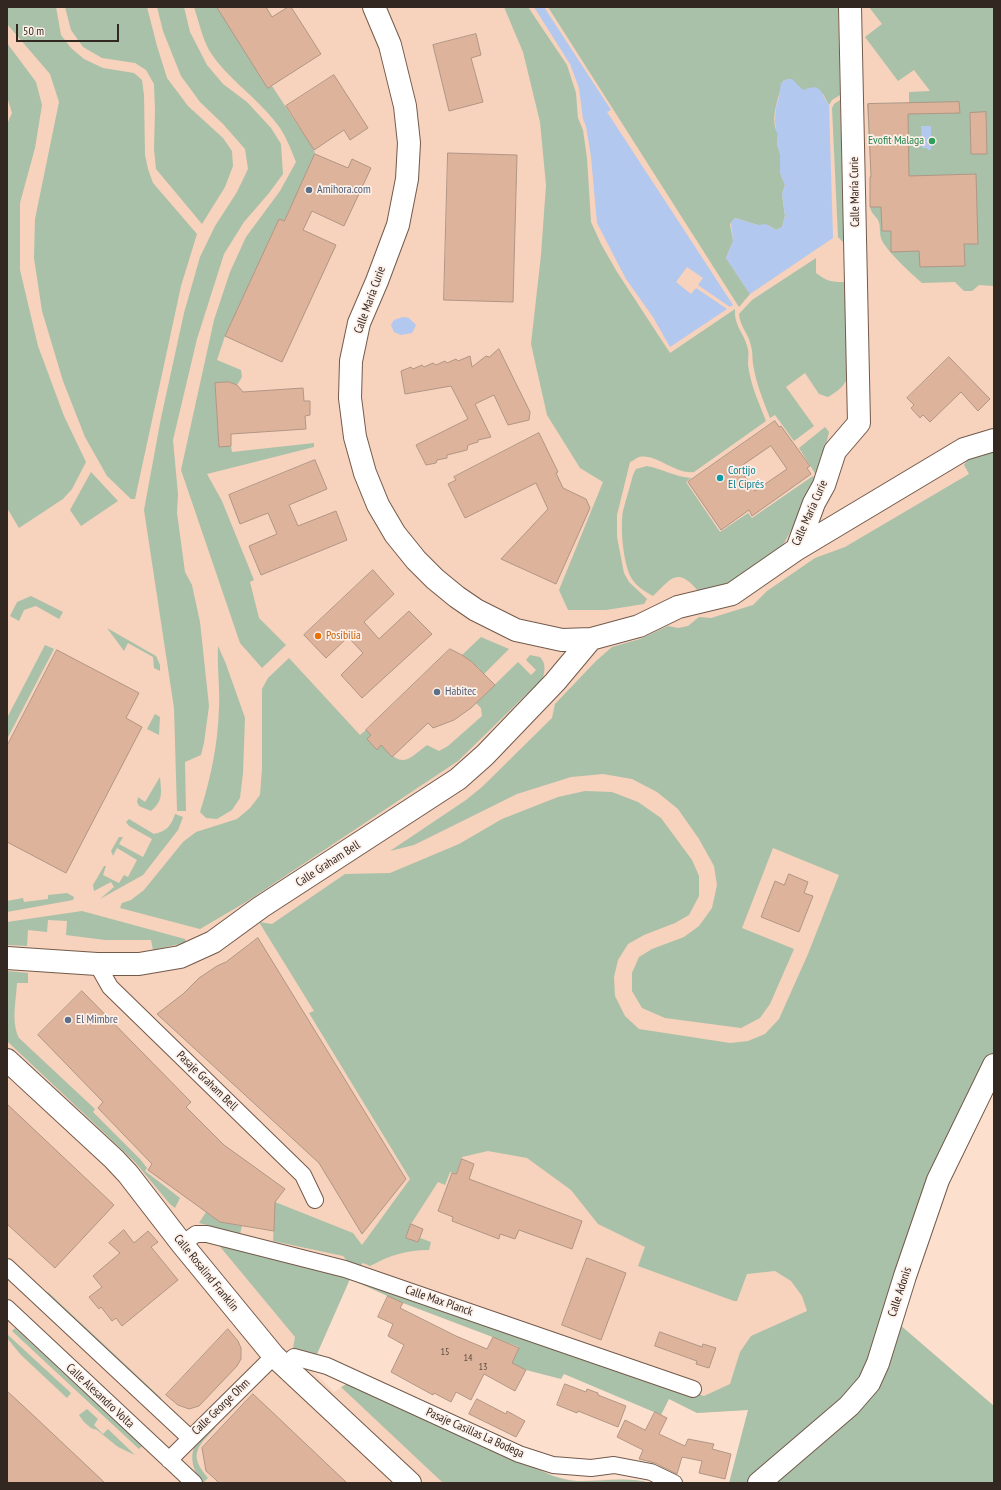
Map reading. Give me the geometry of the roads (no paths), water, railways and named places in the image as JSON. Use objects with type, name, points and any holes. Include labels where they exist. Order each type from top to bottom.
[{"type":"street","name":"Calle María Curie","points":[[374,7],[390,45],[398,76],[405,106],[409,143],[407,179],[398,225],[359,323],[351,361],[351,404],[355,437],[365,473],[378,505],[396,534],[416,560],[457,597],[476,610],[516,630],[562,640],[590,639],[639,626],[678,607],[732,594],[797,549],[814,503],[824,485],[835,451],[859,423],[850,7]]},
{"type":"street","points":[[797,549],[964,449],[994,440]]},
{"type":"street","name":"Calle Graham Bell","points":[[7,958],[97,964],[139,964],[180,957],[212,942],[261,907],[458,780],[485,755],[555,682],[590,639]]},
{"type":"street","name":"Pasaje Graham Bell","points":[[97,964],[110,986],[303,1175],[315,1200]]},
{"type":"street","name":"Calle Rosalind Franklin","points":[[7,1060],[114,1159],[128,1174],[182,1244],[280,1361],[410,1483]]},
{"type":"street","name":"Calle Adonis","points":[[759,1483],[850,1406],[868,1383],[878,1363],[905,1276],[938,1180],[994,1065]]},
{"type":"street","name":"Calle Max Planck","points":[[182,1244],[196,1234],[207,1234],[345,1269],[693,1389]]},
{"type":"street","points":[[7,1267],[190,1438]]},
{"type":"street","name":"Calle Alesandro Volta","points":[[7,1308],[194,1483]]},
{"type":"street","name":"Pasaje Casillas La Bodega","points":[[280,1361],[294,1357],[327,1366],[519,1454],[553,1465],[591,1468],[614,1465],[651,1472],[674,1483]]},
{"type":"street","name":"Calle George Ohm","points":[[169,1460],[190,1438],[280,1361]]},
{"type":"water","points":[[534,7],[544,7],[611,110],[607,112],[733,305],[730,307],[698,285],[703,278],[687,267],[676,282],[691,294],[696,288],[727,309],[670,347],[653,317],[626,279],[597,223],[591,157],[586,126],[583,119],[579,88],[570,64]]},
{"type":"water","points":[[787,79],[792,79],[803,90],[814,87],[817,88],[822,92],[829,105],[833,238],[750,294],[726,258],[733,241],[731,222],[735,218],[758,225],[766,224],[776,230],[782,227],[785,216],[782,194],[785,185],[780,173],[780,154],[777,144],[778,134],[776,131],[775,121],[781,83]]},
{"type":"water","points":[[921,126],[931,126],[931,150],[922,148]]},
{"type":"water","points":[[403,317],[409,318],[416,325],[412,333],[401,335],[394,332],[391,325],[394,320]]},
{"type":"place","name":"Evofit Malaga","points":[[932,141]]},
{"type":"place","name":"Amihora.com","points":[[309,190]]},
{"type":"place","name":"Cortijo El Ciprés","points":[[720,478]]},
{"type":"place","name":"Posibilia","points":[[318,636]]},
{"type":"place","name":"Habitec","points":[[437,692]]},
{"type":"place","name":"El Mimbre","points":[[68,1020]]}]
